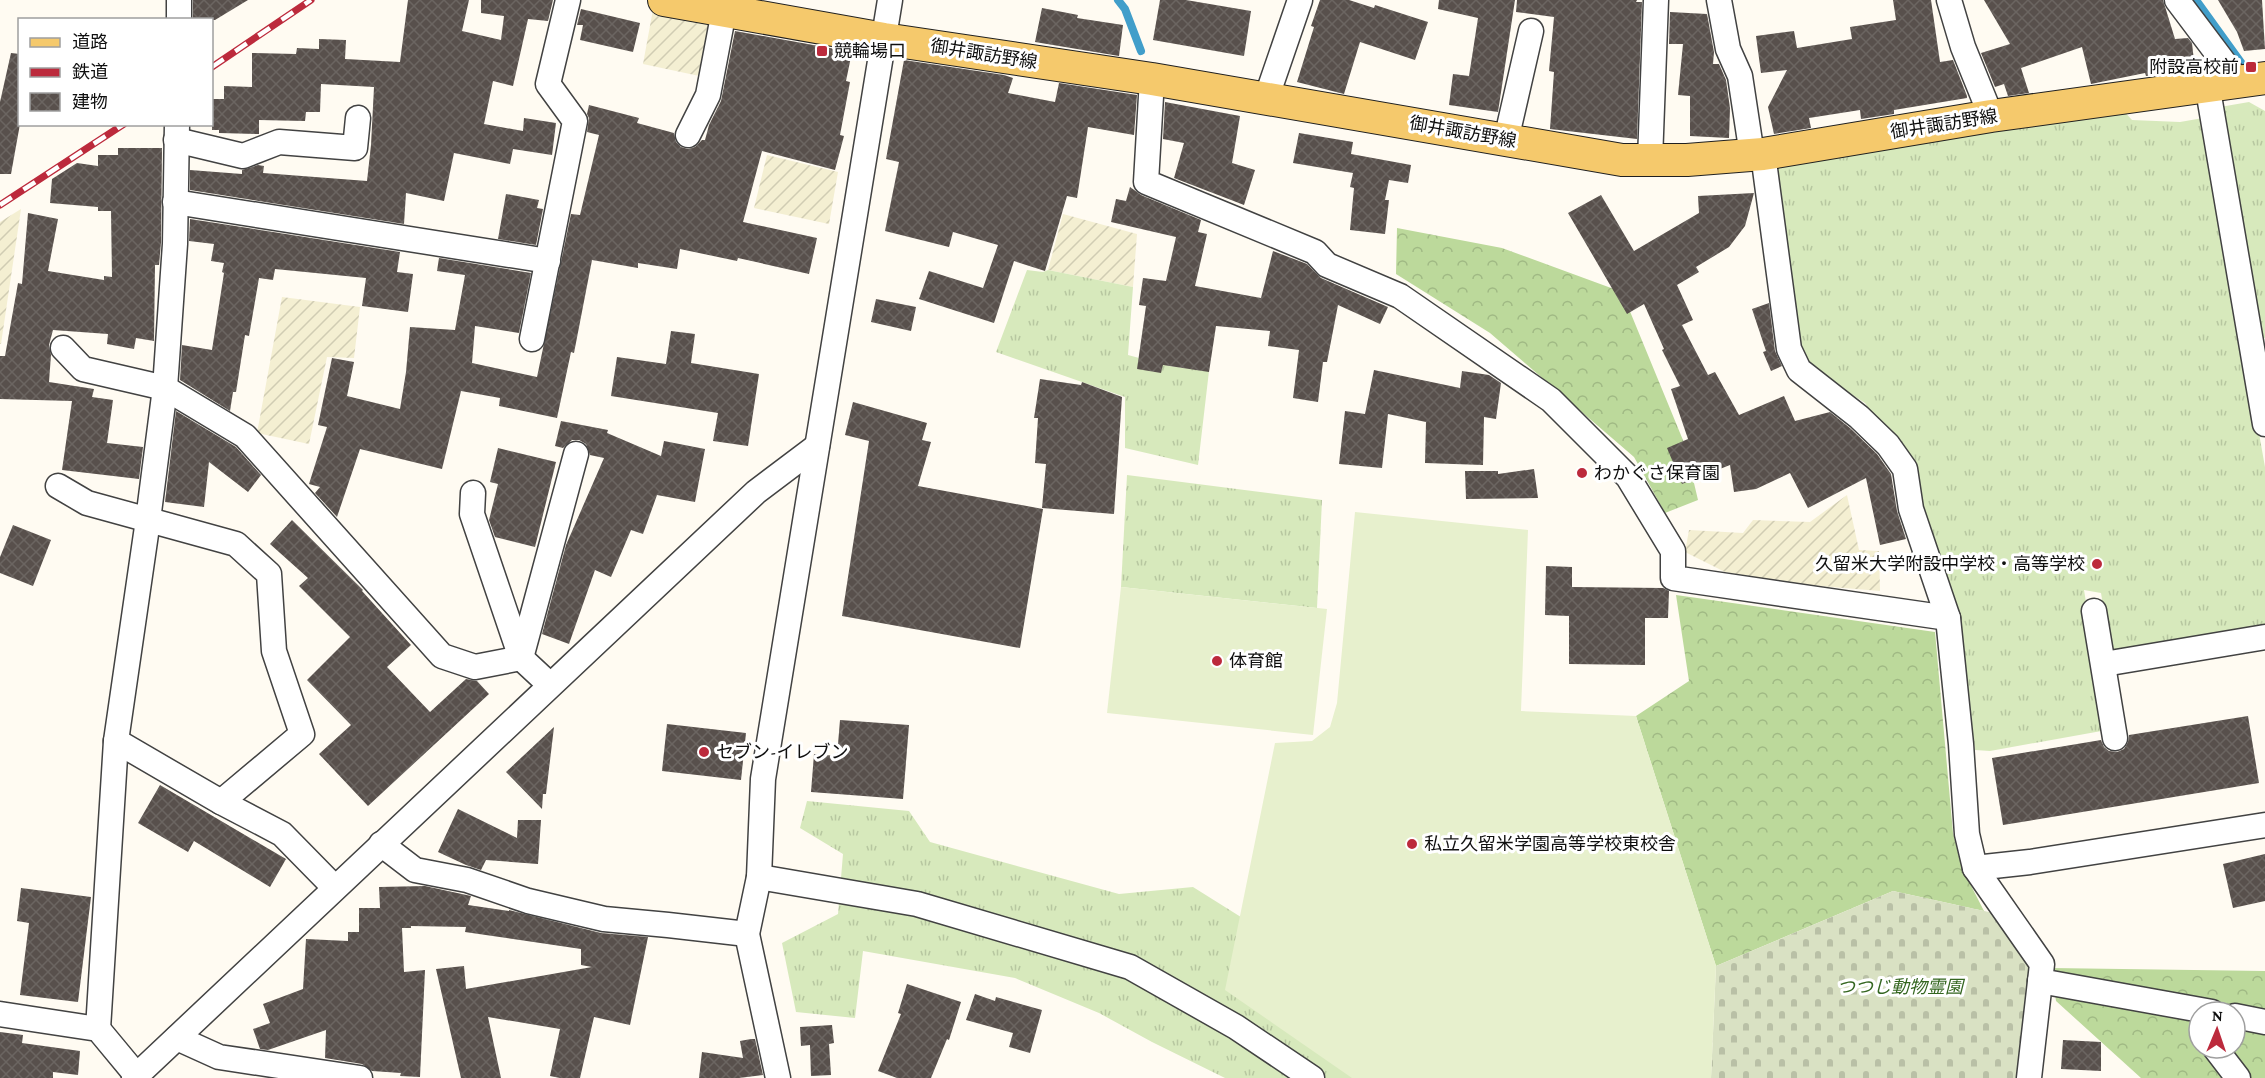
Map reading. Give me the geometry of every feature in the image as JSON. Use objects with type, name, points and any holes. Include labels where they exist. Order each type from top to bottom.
[{"type":"main road","name":"御井諏訪野線","points":[[664,0],[884,39],[1152,79],[1622,160],[1687,160],[1757,154],[1991,116],[2251,79]]},
{"type":"street","points":[[179,0],[179,18]]},
{"type":"street","points":[[532,339],[575,121],[548,84],[568,0]]},
{"type":"street","points":[[778,1078],[747,934],[759,877],[763,778],[890,0]]},
{"type":"street","points":[[1266,99],[1300,0]]},
{"type":"street","points":[[1650,160],[1656,0]]},
{"type":"street","points":[[1719,0],[1728,49],[1740,76],[1757,154],[1789,349],[1800,370],[1859,417],[1888,445],[1905,469],[1911,510],[1948,618],[1961,744],[1967,834],[1976,868],[2042,964],[2029,1078]]},
{"type":"street","points":[[1949,0],[1963,47],[1991,116]]},
{"type":"street","points":[[2177,0],[2251,79]]},
{"type":"street","points":[[688,135],[708,95],[724,11]]},
{"type":"street","points":[[1506,140],[1531,31]]},
{"type":"street","points":[[1152,79],[1146,182],[1315,252],[1327,265],[1400,296],[1551,400],[1628,477],[1673,551],[1673,578],[1948,618]]},
{"type":"street","points":[[2207,84],[2265,424]]},
{"type":"street","points":[[358,118],[356,148],[279,142],[243,156],[177,132],[174,244],[165,388],[116,741],[98,1029],[136,1077],[756,492],[817,446]]},
{"type":"street","points":[[175,202],[548,261]]},
{"type":"street","points":[[63,348],[83,369],[165,388],[244,436],[442,656],[475,667],[521,658]]},
{"type":"street","points":[[521,658],[576,454]]},
{"type":"street","points":[[58,486],[87,503],[236,544],[269,574],[274,651],[302,734],[220,802]]},
{"type":"street","points":[[473,493],[472,514],[521,658],[550,685]]},
{"type":"street","points":[[2094,611],[2115,738]]},
{"type":"street","points":[[2104,663],[2265,637]]},
{"type":"street","points":[[116,741],[220,802],[282,834],[334,888]]},
{"type":"street","points":[[1976,868],[2030,862],[2265,825]]},
{"type":"street","points":[[381,844],[415,870],[467,880],[539,904],[604,919],[747,934]]},
{"type":"street","points":[[759,877],[917,904],[1130,967],[1236,1027],[1312,1078]]},
{"type":"street","points":[[2040,981],[2187,1008]]},
{"type":"street","points":[[2182,1007],[2187,1013]]},
{"type":"street","points":[[0,1014],[98,1029]]},
{"type":"street","points":[[2247,1018],[2265,1022]]},
{"type":"street","points":[[177,1038],[219,1057],[360,1078]]},
{"type":"street","points":[[2224,1060],[2238,1078]]},
{"type":"shaded area","points":[[654,4],[719,17],[704,77],[643,64]]},
{"type":"shaded area","points":[[767,155],[838,172],[829,224],[754,208]]},
{"type":"shaded area","points":[[21,209],[1,344],[0,344],[0,222]]},
{"type":"shaded area","points":[[1063,214],[1137,234],[1133,287],[1048,270]]},
{"type":"shaded area","points":[[282,297],[360,307],[354,358],[327,357],[309,444],[257,433]]},
{"type":"shaded area","points":[[1847,495],[1859,550],[1879,551],[1880,591],[1796,584],[1725,572],[1685,552],[1689,530],[1743,533],[1753,520],[1810,522]]},
{"type":"green space","points":[[2249,102],[2265,111],[2265,338],[2256,336],[2220,107]]},
{"type":"green space","name":"久留米大学附設中学校・高等学校","points":[[2120,107],[2132,120],[2180,122],[2203,118],[2265,467],[2265,632],[2111,655],[2101,593],[2084,590],[2107,730],[1990,751],[1975,750],[1954,618],[1910,467],[1865,403],[1805,364],[1794,335],[1769,158]]},
{"type":"green space","points":[[1397,228],[1502,248],[1622,292],[1685,445],[1698,500],[1665,513],[1634,457],[1490,333],[1396,274]]},
{"type":"green space","points":[[1027,270],[1043,272],[1048,270],[1133,287],[1128,355],[1169,366],[1209,371],[1198,465],[1125,448],[1125,397],[996,352]]},
{"type":"green space","points":[[1127,475],[1322,500],[1317,608],[1121,587]]},
{"type":"green space","points":[[1355,512],[1528,530],[1521,711],[1636,716],[1716,966],[1711,1078],[1352,1078],[1225,990],[1275,743],[1312,741],[1330,727],[1337,703]]},
{"type":"green space","name":"体育館","points":[[1121,587],[1327,609],[1313,735],[1107,713]]},
{"type":"green space","points":[[1676,595],[1935,632],[1953,833],[1962,868],[1984,911],[1893,891],[1716,966],[1636,716],[1689,681]]},
{"type":"green space","points":[[807,801],[909,811],[930,842],[1119,894],[1193,887],[1338,978],[1451,1078],[1225,1078],[1099,1013],[1015,978],[863,951],[855,1018],[796,1012],[782,943],[838,914],[843,854],[800,828]]},
{"type":"green space","name":"つつじ動物霊園","points":[[1893,891],[2007,916],[2042,964],[2027,1078],[1711,1078],[1716,966]]},
{"type":"green space","points":[[2051,968],[2265,971],[2265,1078],[2141,1078],[2056,1001]]},
{"type":"building","points":[[193,0],[248,0],[215,20],[213,18],[193,18]]},
{"type":"building","points":[[408,0],[469,0],[462,31],[501,40],[504,16],[481,13],[481,0],[553,0],[548,21],[528,19],[513,86],[493,81],[484,124],[523,131],[524,118],[556,123],[552,155],[513,149],[510,164],[454,153],[444,201],[406,193],[404,224],[190,190],[190,170],[242,174],[242,170],[258,165],[264,166],[263,173],[367,181],[374,87],[321,84],[320,112],[306,112],[305,121],[259,120],[259,134],[219,133],[219,130],[212,130],[213,99],[224,99],[224,86],[252,87],[252,53],[296,54],[297,48],[319,49],[319,39],[346,40],[345,59],[400,62]]},
{"type":"building","points":[[1160,0],[1186,0],[1251,11],[1244,56],[1153,40]]},
{"type":"building","points":[[1320,0],[1349,0],[1374,8],[1375,5],[1428,22],[1415,60],[1360,42],[1344,94],[1297,82]]},
{"type":"building","points":[[1439,0],[1515,0],[1498,112],[1449,105],[1453,74],[1469,76],[1478,18],[1438,9]]},
{"type":"building","points":[[1517,0],[1637,0],[1636,2],[1642,2],[1637,139],[1550,129],[1554,72],[1549,71],[1554,17],[1516,12]]},
{"type":"building","points":[[1893,0],[1931,0],[1940,62],[1953,60],[1967,98],[1894,110],[1894,114],[1861,119],[1860,110],[1809,118],[1811,128],[1774,134],[1768,107],[1787,70],[1761,73],[1756,36],[1794,31],[1797,48],[1852,39],[1850,27],[1896,20]]},
{"type":"building","points":[[1984,0],[2163,0],[2175,39],[2188,38],[2192,43],[2195,70],[2146,76],[2145,73],[2091,84],[2082,47],[2021,68],[2029,93],[2008,96],[2004,84],[1995,87],[1981,53],[2010,44]]},
{"type":"building","points":[[2218,0],[2262,0],[2265,49],[2244,51],[2237,32]]},
{"type":"building","points":[[1042,8],[1078,15],[1077,18],[1123,25],[1119,56],[1035,42]]},
{"type":"building","points":[[581,9],[640,23],[633,52],[580,40],[583,25],[577,25]]},
{"type":"building","points":[[1670,12],[1707,14],[1714,52],[1713,64],[1719,64],[1726,80],[1730,108],[1729,138],[1690,136],[1690,96],[1678,95],[1683,44],[1669,44]]},
{"type":"building","points":[[735,31],[852,52],[846,81],[850,82],[840,135],[844,136],[835,170],[762,151],[743,222],[817,238],[809,274],[738,258],[737,261],[680,249],[677,269],[638,263],[638,268],[592,260],[574,353],[571,352],[557,418],[499,406],[500,398],[461,391],[442,469],[360,449],[337,517],[315,493],[320,487],[309,484],[327,427],[318,425],[332,358],[354,362],[347,396],[400,409],[410,327],[455,330],[465,275],[437,271],[439,258],[531,273],[519,333],[475,326],[472,363],[537,377],[571,214],[580,215],[599,135],[587,132],[589,105],[639,118],[637,123],[674,133],[676,142],[681,147],[688,149],[695,147],[705,140],[709,125],[721,101]]},
{"type":"building","points":[[11,53],[18,54],[20,126],[11,174],[0,174],[0,102]]},
{"type":"building","points":[[904,60],[1004,75],[1013,78],[1008,93],[1055,102],[1059,83],[1137,95],[1134,135],[1088,127],[1077,198],[1067,196],[1045,271],[1014,261],[994,323],[919,299],[929,271],[983,288],[998,245],[953,232],[949,247],[885,231],[899,162],[886,159]]},
{"type":"building","points":[[1165,102],[1240,116],[1232,163],[1255,170],[1244,205],[1174,178],[1184,143],[1163,139]]},
{"type":"building","points":[[1299,133],[1353,142],[1351,154],[1411,165],[1408,183],[1389,180],[1385,200],[1389,200],[1385,234],[1350,230],[1354,188],[1350,187],[1353,173],[1293,163]]},
{"type":"building","points":[[118,148],[162,148],[161,243],[159,265],[155,265],[154,341],[136,338],[134,349],[107,344],[108,334],[53,330],[49,345],[51,355],[49,382],[94,389],[92,397],[113,400],[107,443],[143,447],[139,479],[62,470],[72,401],[0,399],[0,356],[5,356],[18,283],[22,284],[28,213],[58,219],[48,271],[104,280],[104,276],[112,277],[111,211],[98,211],[98,207],[50,203],[52,179],[77,163],[98,166],[98,155],[118,155]]},
{"type":"building","points":[[1130,187],[1141,195],[1201,220],[1198,232],[1207,234],[1195,286],[1261,298],[1273,251],[1307,264],[1321,278],[1388,307],[1380,324],[1338,305],[1327,362],[1323,362],[1318,402],[1293,398],[1299,350],[1268,346],[1270,331],[1216,326],[1209,372],[1163,365],[1161,373],[1137,369],[1146,306],[1139,305],[1143,278],[1166,281],[1176,237],[1111,222],[1116,199],[1126,201]]},
{"type":"building","points":[[1754,193],[1745,226],[1729,247],[1696,267],[1699,272],[1677,285],[1693,320],[1682,325],[1708,375],[1715,372],[1739,415],[1784,396],[1795,421],[1830,412],[1850,428],[1877,454],[1891,474],[1897,511],[1906,539],[1880,545],[1866,478],[1808,508],[1790,473],[1756,489],[1734,492],[1730,465],[1682,484],[1667,448],[1688,439],[1671,389],[1680,386],[1662,350],[1664,349],[1644,304],[1627,314],[1568,213],[1601,195],[1634,251],[1699,213],[1698,196]]},
{"type":"building","points":[[506,194],[539,200],[537,208],[543,209],[536,245],[498,239]]},
{"type":"building","points":[[190,219],[400,252],[397,272],[413,274],[408,312],[362,306],[366,278],[275,269],[273,280],[259,278],[249,336],[245,335],[236,392],[233,392],[230,411],[180,380],[182,345],[212,350],[224,273],[222,272],[224,263],[211,261],[214,244],[189,241]]},
{"type":"building","points":[[876,299],[916,307],[911,331],[871,322]]},
{"type":"building","points":[[1769,303],[1775,351],[1782,366],[1771,371],[1763,352],[1766,351],[1752,309]]},
{"type":"building","points":[[671,331],[695,334],[691,363],[759,374],[748,446],[713,441],[718,413],[611,396],[617,357],[666,364]]},
{"type":"building","points":[[1374,370],[1460,388],[1462,371],[1489,375],[1501,383],[1496,419],[1484,417],[1483,465],[1425,463],[1426,422],[1388,414],[1382,468],[1339,464],[1345,411],[1365,414]]},
{"type":"building","points":[[1040,379],[1081,385],[1082,382],[1122,397],[1114,514],[1042,508],[1046,464],[1035,463],[1038,418],[1034,418]]},
{"type":"building","points":[[853,402],[927,423],[922,440],[931,442],[918,486],[1043,509],[1020,648],[842,616],[869,441],[845,435]]},
{"type":"building","points":[[176,411],[236,447],[261,475],[248,492],[209,462],[204,507],[165,502]]},
{"type":"building","points":[[561,421],[608,430],[607,433],[661,456],[664,441],[705,449],[695,502],[657,495],[643,534],[631,530],[611,577],[595,570],[569,644],[542,634],[566,545],[604,458],[590,455],[586,444],[579,440],[572,440],[563,448],[555,446]]},
{"type":"building","points":[[498,448],[556,462],[535,547],[495,537],[489,520],[498,484],[490,482]]},
{"type":"building","points":[[1534,469],[1538,498],[1466,499],[1465,471],[1498,471],[1498,474]]},
{"type":"building","points":[[292,520],[363,590],[411,645],[387,667],[430,712],[466,679],[477,681],[489,694],[368,806],[319,754],[351,725],[307,680],[350,637],[299,586],[308,578],[270,544]]},
{"type":"building","points":[[13,525],[51,540],[33,586],[0,573],[0,557]]},
{"type":"building","points":[[1546,566],[1572,567],[1572,587],[1663,588],[1669,591],[1668,618],[1645,618],[1645,665],[1569,664],[1569,616],[1545,615]]},
{"type":"building","points":[[2248,716],[2259,783],[2003,825],[1992,758],[2101,740],[2109,751],[2117,752],[2124,749],[2129,735]]},
{"type":"building","points":[[840,720],[909,725],[903,799],[811,792],[814,754],[837,756]]},
{"type":"building","name":"セブン-イレブン","points":[[667,724],[746,733],[741,780],[662,771]]},
{"type":"building","points":[[554,727],[546,794],[543,794],[542,809],[506,772]]},
{"type":"building","points":[[160,785],[286,859],[270,887],[194,841],[188,852],[138,823]]},
{"type":"building","points":[[458,809],[517,838],[518,820],[541,820],[538,864],[486,860],[481,870],[438,852]]},
{"type":"building","points":[[2265,854],[2265,901],[2233,908],[2223,864]]},
{"type":"building","points":[[425,886],[471,896],[468,905],[509,910],[601,933],[648,937],[630,1025],[594,1017],[580,1078],[560,1078],[550,1076],[560,1029],[488,1017],[501,1078],[461,1078],[436,969],[464,966],[466,989],[592,967],[581,965],[581,949],[465,932],[466,927],[411,926],[411,928],[402,928],[404,972],[425,970],[420,1077],[372,1071],[362,1064],[325,1058],[326,1030],[268,1050],[260,1049],[253,1029],[270,1023],[263,1004],[303,989],[306,939],[348,941],[348,932],[359,932],[359,908],[380,908],[379,887]]},
{"type":"building","points":[[21,888],[91,897],[78,1002],[20,995],[29,923],[17,921]]},
{"type":"building","points":[[907,984],[961,1002],[949,1040],[947,1039],[931,1078],[897,1078],[878,1071],[901,1014],[898,1013]]},
{"type":"building","points":[[975,994],[995,1001],[996,997],[1042,1010],[1030,1053],[1009,1047],[1013,1033],[966,1020]]},
{"type":"building","points":[[832,1025],[834,1043],[829,1044],[831,1075],[811,1076],[810,1045],[801,1046],[800,1027]]},
{"type":"building","points":[[0,1032],[23,1035],[22,1043],[80,1051],[78,1075],[53,1072],[53,1078],[0,1078]]},
{"type":"building","points":[[755,1039],[763,1075],[739,1078],[699,1078],[702,1052],[743,1058],[740,1041]]},
{"type":"building","points":[[2063,1040],[2101,1042],[2101,1071],[2061,1069]]},
{"type":"waterway","points":[[1118,0],[1125,9],[1141,51]]},
{"type":"waterway","points":[[2196,0],[2248,72]]},
{"type":"railway","points":[[213,66],[311,0]]},
{"type":"railway","points":[[0,205],[121,126]]},
{"type":"place","name":"競輪場口","points":[[822,51]]},
{"type":"place","name":"附設高校前","points":[[2251,67]]},
{"type":"place","name":"わかぐさ保育園","points":[[1582,473]]},
{"type":"place","name":"久留米大学附設中学校・高等学校","points":[[2097,564]]},
{"type":"place","name":"体育館","points":[[1217,661]]},
{"type":"place","name":"セブン-イレブン","points":[[704,752]]},
{"type":"place","name":"私立久留米学園高等学校東校舎","points":[[1412,844]]}]
